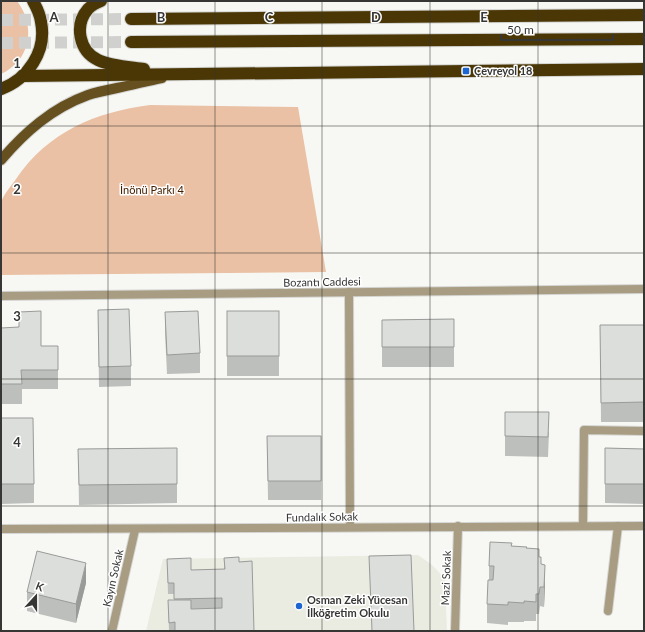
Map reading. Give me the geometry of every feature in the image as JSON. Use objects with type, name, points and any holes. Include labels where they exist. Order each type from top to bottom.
[{"type":"highway","points":[[2,90],[23,76],[31,67],[40,46],[42,34],[41,22],[33,1]]},
{"type":"highway","points":[[101,1],[94,4],[88,10],[83,16],[80,24],[81,41],[84,48],[90,55],[104,62],[178,74]]},
{"type":"highway","points":[[130,19],[644,15]]},
{"type":"highway","points":[[131,42],[644,39]]},
{"type":"highway","points":[[23,76],[643,69]]},
{"type":"main road","points":[[1,160],[20,139],[42,120],[76,100],[103,91],[178,74]]},
{"type":"street","name":"Bozantı Caddesi","points":[[1,296],[644,289]]},
{"type":"street","points":[[349,292],[350,527]]},
{"type":"street","points":[[583,526],[584,430],[644,431]]},
{"type":"street","name":"Fundalık Sokak","points":[[1,529],[135,530],[458,526],[644,526]]},
{"type":"street","name":"Mazi Sokak","points":[[455,631],[458,526]]},
{"type":"street","points":[[608,611],[618,526]]},
{"type":"street","name":"Kayın Sokak","points":[[112,631],[135,530]]},
{"type":"shaded area","name":"Osman Zeki Yücesan İlköğretim Okulu","points":[[418,555],[431,564],[445,580],[447,631],[146,631],[163,559]]},
{"type":"green space","points":[[1,1],[17,1],[27,21],[28,31],[27,42],[19,60],[11,68],[1,74]]},
{"type":"green space","name":"İnönü Parkı 4","points":[[150,105],[298,107],[326,272],[1,275],[1,202],[8,190],[29,163],[58,137],[74,127],[110,113]]},
{"type":"building","points":[[129,309],[131,366],[99,367],[98,310]]},
{"type":"building","points":[[41,311],[41,346],[58,346],[58,370],[21,370],[22,384],[1,384],[1,328],[19,327],[19,312]]},
{"type":"building","points":[[198,311],[200,353],[167,355],[165,312]]},
{"type":"building","points":[[227,311],[279,311],[279,356],[227,356]]},
{"type":"building","points":[[454,319],[454,347],[382,347],[382,320]]},
{"type":"building","points":[[600,325],[644,325],[644,402],[601,403]]},
{"type":"building","points":[[505,412],[549,412],[548,437],[505,436]]},
{"type":"building","points":[[1,418],[33,418],[34,484],[1,484]]},
{"type":"building","points":[[267,436],[321,436],[321,481],[268,481]]},
{"type":"building","points":[[177,448],[177,484],[79,485],[78,449]]},
{"type":"building","points":[[605,448],[644,449],[644,484],[605,484]]},
{"type":"building","points":[[490,542],[512,543],[511,546],[539,549],[541,564],[545,565],[544,587],[540,587],[539,594],[536,594],[536,602],[508,602],[508,605],[487,604],[488,580],[493,580],[494,566],[489,566]]},
{"type":"building","points":[[37,551],[86,563],[76,604],[27,592]]},
{"type":"building","points":[[411,555],[414,631],[372,631],[369,556]]},
{"type":"building","points":[[239,557],[239,562],[252,561],[254,631],[175,631],[175,622],[169,623],[168,600],[191,600],[191,609],[222,608],[222,598],[174,599],[174,583],[168,583],[167,559],[191,558],[191,570],[225,569],[224,558]]},
{"type":"tunnel","points":[[1,20],[131,19]]},
{"type":"tunnel","points":[[1,43],[131,42]]},
{"type":"place","name":"Çevreyol 18","points":[[466,71]]},
{"type":"place","name":"Osman Zeki Yücesan İlköğretim Okulu","points":[[299,606]]}]
